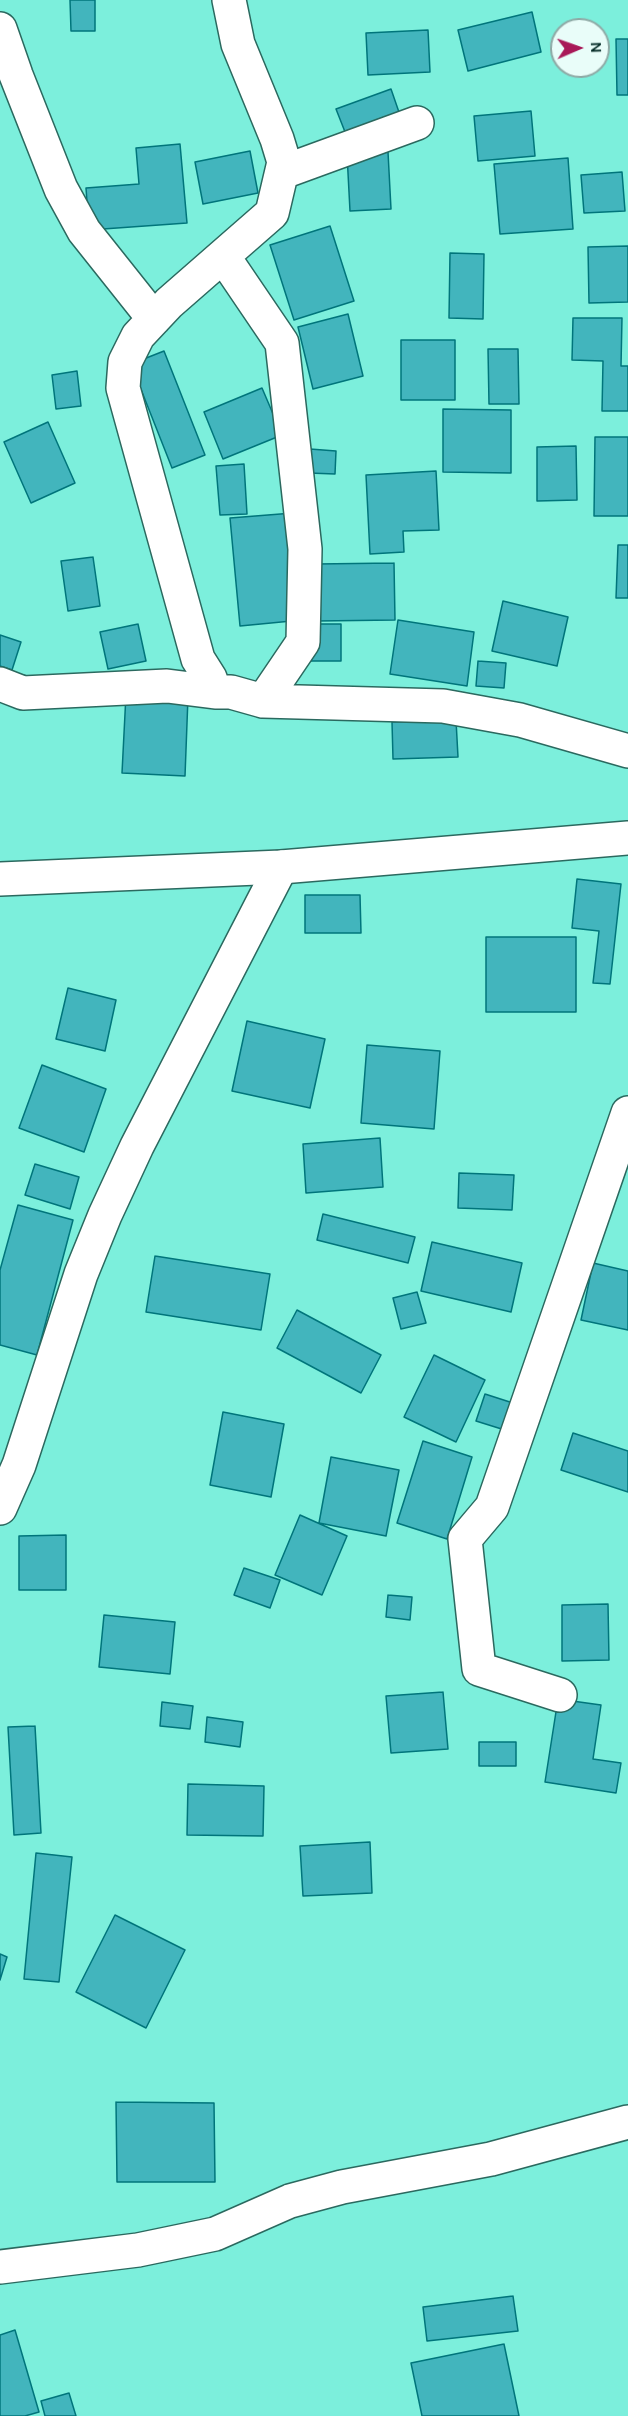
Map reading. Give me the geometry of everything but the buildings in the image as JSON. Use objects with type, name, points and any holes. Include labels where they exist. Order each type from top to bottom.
[{"type":"street","points":[[215,692],[198,658],[123,388],[125,362],[138,336],[272,213],[284,162],[277,139],[238,44],[229,0]]},
{"type":"street","points":[[0,29],[61,189],[84,231],[154,319]]},
{"type":"street","points":[[283,172],[417,123]]},
{"type":"street","points":[[223,256],[282,343],[305,549],[303,642],[263,701]]},
{"type":"street","points":[[0,684],[22,693],[166,686],[231,692],[263,701],[443,706],[520,720],[628,751]]},
{"type":"street","points":[[0,879],[281,867],[628,838]]},
{"type":"street","points":[[0,1508],[19,1465],[81,1274],[105,1215],[142,1136],[281,867]]},
{"type":"street","points":[[560,1695],[479,1669],[465,1539],[492,1507],[628,1113]]},
{"type":"street","points":[[0,2267],[138,2250],[215,2234],[290,2201],[342,2187],[491,2159],[628,2122]]}]
